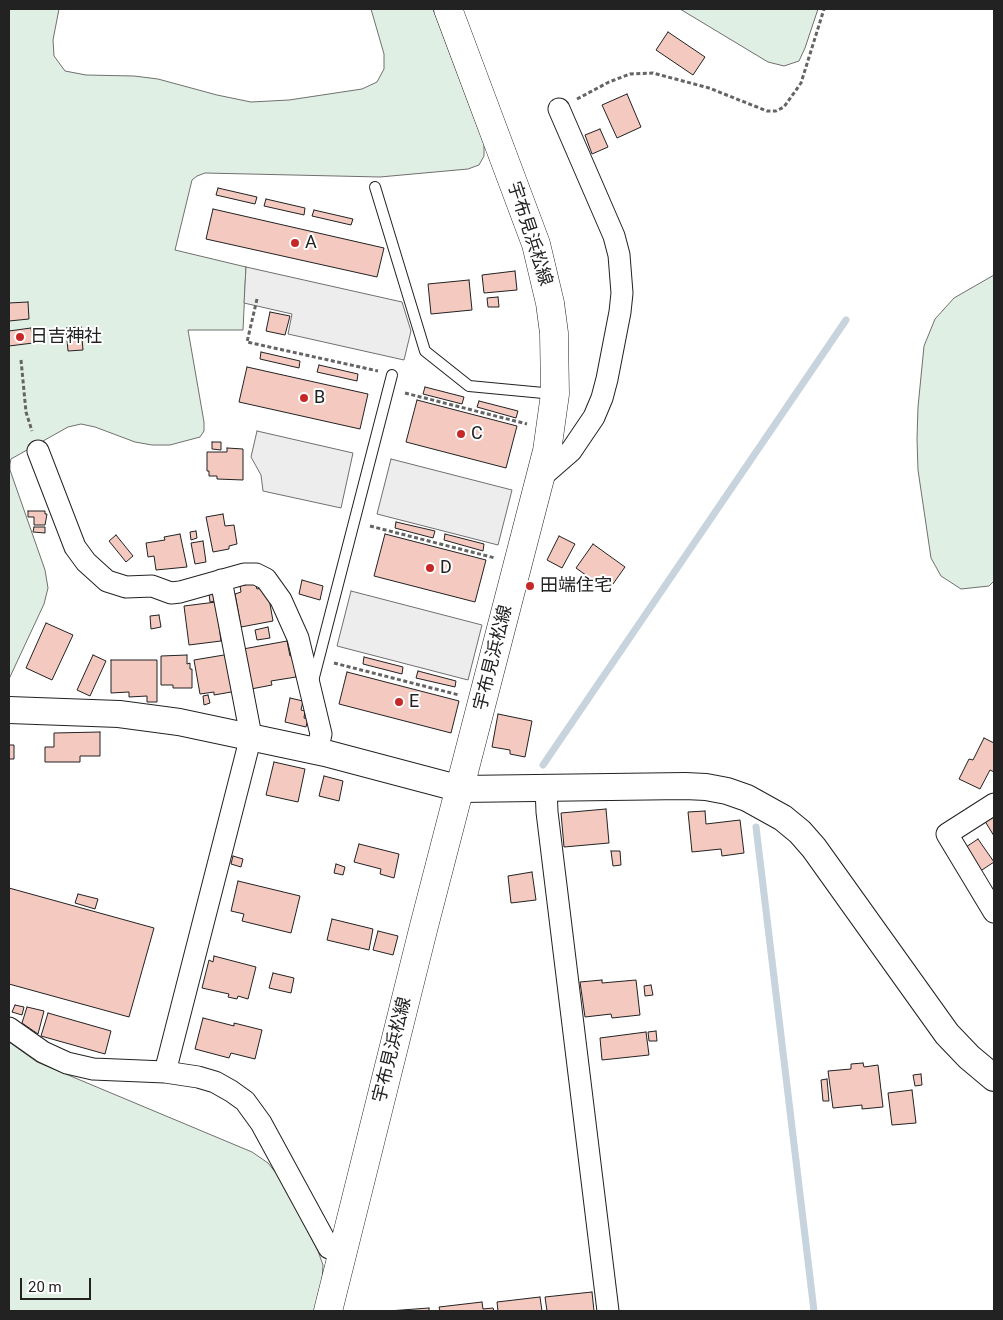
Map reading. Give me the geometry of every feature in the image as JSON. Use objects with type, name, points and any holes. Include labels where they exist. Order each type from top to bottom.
[{"type":"main road","name":"宇布見浜松線","points":[[328,1311],[424,926],[540,478],[548,444],[555,394],[556,364],[553,326],[547,288],[538,251],[448,9]]},
{"type":"street","points":[[540,478],[571,451],[599,405],[607,379],[622,293],[621,274],[614,236],[559,109]]},
{"type":"street","points":[[38,451],[75,547],[86,562],[107,581],[126,587],[152,586],[171,592],[180,592],[244,574],[256,574],[266,579],[281,600],[298,638],[321,734],[317,751]]},
{"type":"street","points":[[165,1072],[251,736],[221,580]]},
{"type":"street","points":[[9,710],[142,716],[251,736],[317,751],[461,789],[706,787],[727,791],[747,798],[784,818],[800,832],[814,848],[947,1034],[969,1057],[994,1078]]},
{"type":"street","points":[[546,787],[548,822],[608,1311]]},
{"type":"street","points":[[994,804],[947,834],[994,912]]},
{"type":"street","points":[[9,1028],[42,1052],[67,1063],[93,1069],[165,1072],[198,1077],[215,1082],[231,1090],[245,1101],[262,1123],[329,1248],[343,1252]]},
{"type":"lane","points":[[375,187],[425,351],[469,386],[555,394]]},
{"type":"lane","points":[[311,691],[392,374]]},
{"type":"path","points":[[559,109],[609,82],[630,74],[653,73],[709,88],[753,107],[767,111],[776,111],[784,107],[801,83],[824,9]]},
{"type":"path","points":[[257,299],[247,342],[392,374]]},
{"type":"path","points":[[20,360],[26,412]]},
{"type":"path","points":[[399,392],[523,424]]},
{"type":"path","points":[[365,525],[491,557]]},
{"type":"path","points":[[319,659],[456,694]]},
{"type":"green space","points":[[9,9],[59,9],[53,40],[54,56],[65,71],[86,75],[134,76],[158,79],[251,102],[289,100],[362,89],[377,82],[384,69],[384,54],[371,9],[433,9],[484,144],[484,156],[479,165],[468,169],[380,177],[205,173],[192,180],[175,250],[246,267],[243,330],[188,330],[204,422],[204,431],[200,437],[170,445],[152,445],[135,442],[95,427],[81,424],[68,427],[11,459],[10,470],[45,570],[48,588],[44,604],[9,679]]},
{"type":"green space","points":[[680,9],[818,9],[799,61],[784,66],[768,62]]},
{"type":"green space","points":[[994,275],[994,581],[989,586],[961,589],[941,576],[931,558],[918,470],[918,407],[924,346],[935,319],[954,298]]},
{"type":"green space","points":[[9,1042],[37,1062],[252,1152],[268,1163],[280,1178],[318,1251],[323,1265],[322,1282],[315,1311],[9,1311]]},
{"type":"shaded area","points":[[246,267],[402,302],[411,331],[404,360],[288,334],[292,314],[244,303]]},
{"type":"shaded area","points":[[257,431],[353,453],[341,508],[263,491],[261,475],[251,457]]},
{"type":"shaded area","points":[[391,459],[512,490],[498,545],[377,514]]},
{"type":"shaded area","points":[[351,591],[482,625],[468,680],[337,646]]},
{"type":"building","points":[[668,32],[705,57],[693,75],[656,50]]},
{"type":"building","points":[[627,94],[641,127],[617,138],[602,105]]},
{"type":"building","points":[[600,129],[608,147],[592,154],[585,135]]},
{"type":"building","points":[[218,188],[257,197],[255,204],[216,195]]},
{"type":"building","points":[[266,199],[305,208],[304,215],[264,206]]},
{"type":"building","name":"A","points":[[213,209],[384,248],[377,277],[206,239]]},
{"type":"building","points":[[314,210],[353,219],[351,225],[312,216]]},
{"type":"building","points":[[515,271],[517,290],[484,293],[482,275]]},
{"type":"building","points":[[469,280],[472,310],[431,314],[428,284]]},
{"type":"building","points":[[498,297],[499,307],[488,307],[487,298]]},
{"type":"building","points":[[28,302],[29,319],[9,321],[9,303]]},
{"type":"building","points":[[270,312],[290,316],[285,335],[266,331]]},
{"type":"building","points":[[81,327],[83,350],[68,351],[66,328]]},
{"type":"building","name":"日吉神社","points":[[31,328],[33,343],[9,346],[9,331]]},
{"type":"building","points":[[261,352],[300,361],[299,368],[260,359]]},
{"type":"building","points":[[319,365],[358,374],[357,381],[317,372]]},
{"type":"building","name":"B","points":[[247,367],[368,394],[360,429],[239,402]]},
{"type":"building","points":[[425,387],[464,397],[462,404],[423,394]]},
{"type":"building","name":"C","points":[[417,400],[517,426],[506,468],[406,442]]},
{"type":"building","points":[[479,401],[518,411],[516,418],[477,407]]},
{"type":"building","points":[[212,442],[221,442],[221,450],[212,449]]},
{"type":"building","points":[[227,448],[243,449],[243,480],[217,479],[217,476],[209,476],[209,471],[207,471],[207,452],[227,452]]},
{"type":"building","points":[[28,511],[45,511],[45,514],[47,514],[45,525],[34,525],[34,517],[28,517]]},
{"type":"building","points":[[223,514],[225,526],[234,525],[237,544],[229,546],[229,549],[213,552],[206,517]]},
{"type":"building","points":[[396,522],[435,531],[433,538],[395,528]]},
{"type":"building","points":[[34,527],[45,527],[45,533],[33,532]]},
{"type":"building","points":[[196,531],[197,538],[191,540],[190,532]]},
{"type":"building","points":[[180,534],[187,567],[156,570],[154,556],[148,557],[146,543],[165,540],[164,537]]},
{"type":"building","name":"D","points":[[385,534],[486,560],[475,602],[374,576]]},
{"type":"building","points":[[445,534],[484,544],[483,551],[444,540]]},
{"type":"building","points":[[116,535],[133,556],[126,562],[109,541]]},
{"type":"building","points":[[559,536],[575,544],[562,568],[547,560]]},
{"type":"building","points":[[203,541],[206,562],[195,564],[191,543]]},
{"type":"building","points":[[593,544],[625,567],[608,591],[576,568]]},
{"type":"building","points":[[302,580],[323,586],[320,600],[299,594]]},
{"type":"building","points":[[255,583],[257,589],[267,587],[273,621],[241,627],[235,594],[241,592],[240,586]]},
{"type":"building","points":[[209,593],[214,593],[215,601],[210,602]]},
{"type":"building","points":[[216,602],[221,641],[189,645],[184,606]]},
{"type":"building","points":[[159,615],[161,627],[151,629],[150,616]]},
{"type":"building","points":[[46,623],[73,635],[52,680],[26,668]]},
{"type":"building","points":[[268,627],[270,638],[257,640],[255,630]]},
{"type":"building","points":[[287,641],[290,656],[293,655],[296,677],[271,681],[272,685],[251,689],[243,649]]},
{"type":"building","points":[[230,654],[237,691],[214,695],[214,692],[200,694],[194,660]]},
{"type":"building","points":[[93,655],[106,661],[90,696],[77,690]]},
{"type":"building","points":[[187,655],[187,664],[190,663],[190,669],[192,669],[192,688],[173,688],[173,685],[161,685],[161,656]]},
{"type":"building","points":[[364,657],[403,667],[402,674],[363,664]]},
{"type":"building","points":[[111,660],[157,660],[157,702],[147,702],[147,696],[129,697],[129,692],[111,693]]},
{"type":"building","points":[[418,671],[456,681],[455,687],[416,678]]},
{"type":"building","name":"E","points":[[347,672],[459,701],[451,733],[339,704]]},
{"type":"building","points":[[208,695],[210,703],[204,705],[203,696]]},
{"type":"building","points":[[290,698],[303,701],[301,710],[305,711],[304,718],[308,719],[306,727],[285,722]]},
{"type":"building","points":[[498,714],[532,721],[525,757],[510,754],[510,750],[492,747]]},
{"type":"building","points":[[100,732],[100,756],[80,756],[80,762],[45,762],[45,747],[54,747],[54,733]]},
{"type":"building","points":[[984,738],[994,743],[994,772],[990,770],[980,789],[959,779],[969,759],[973,760]]},
{"type":"building","points":[[9,745],[14,745],[14,759],[9,759]]},
{"type":"building","points":[[274,762],[305,769],[298,802],[266,795]]},
{"type":"building","points":[[324,776],[343,781],[339,801],[319,796]]},
{"type":"building","points":[[606,809],[609,843],[564,847],[561,813]]},
{"type":"building","points":[[994,810],[994,836],[983,818]]},
{"type":"building","points":[[705,811],[706,824],[740,820],[744,853],[722,856],[721,849],[692,852],[688,812]]},
{"type":"building","points":[[978,839],[994,862],[979,872],[963,849]]},
{"type":"building","points":[[359,844],[399,854],[394,878],[380,874],[381,869],[354,862]]},
{"type":"building","points":[[611,851],[620,851],[621,865],[613,866]]},
{"type":"building","points":[[233,856],[243,859],[241,867],[231,864]]},
{"type":"building","points":[[336,864],[345,867],[343,875],[334,873]]},
{"type":"building","points":[[532,872],[536,900],[511,903],[508,876]]},
{"type":"building","points":[[238,881],[300,896],[291,933],[242,921],[244,914],[231,911]]},
{"type":"building","points":[[9,888],[154,928],[129,1017],[9,984]]},
{"type":"building","points":[[78,894],[98,899],[95,909],[75,903]]},
{"type":"building","points":[[332,919],[373,929],[369,950],[327,940]]},
{"type":"building","points":[[378,931],[398,936],[393,955],[373,950]]},
{"type":"building","points":[[214,956],[256,967],[248,999],[238,996],[237,999],[228,997],[229,994],[202,988],[209,960],[213,962]]},
{"type":"building","points":[[273,973],[294,978],[291,993],[269,988]]},
{"type":"building","points":[[602,980],[602,983],[636,980],[640,1015],[612,1018],[611,1014],[585,1017],[580,982]]},
{"type":"building","points":[[651,985],[653,995],[645,996],[644,986]]},
{"type":"building","points":[[15,1005],[24,1007],[22,1015],[12,1012]]},
{"type":"building","points":[[27,1007],[44,1011],[38,1034],[22,1023]]},
{"type":"building","points":[[48,1013],[111,1031],[105,1054],[41,1036]]},
{"type":"building","points":[[203,1018],[234,1026],[234,1023],[262,1030],[255,1059],[231,1053],[229,1058],[195,1049]]},
{"type":"building","points":[[656,1031],[657,1041],[649,1041],[648,1032]]},
{"type":"building","points":[[646,1032],[649,1055],[602,1060],[600,1038]]},
{"type":"building","points":[[863,1063],[864,1067],[878,1065],[883,1107],[862,1109],[862,1105],[833,1108],[828,1071],[851,1069],[851,1064]]},
{"type":"building","points":[[921,1074],[922,1085],[915,1086],[913,1075]]},
{"type":"building","points":[[827,1079],[829,1101],[823,1101],[821,1080]]},
{"type":"building","points":[[912,1090],[916,1123],[892,1125],[888,1093]]},
{"type":"building","points":[[592,1292],[594,1311],[547,1311],[545,1297]]},
{"type":"building","points":[[540,1297],[542,1311],[498,1311],[497,1302]]},
{"type":"building","points":[[482,1302],[483,1309],[493,1308],[494,1311],[440,1311],[439,1307]]},
{"type":"building","points":[[429,1308],[429,1311],[388,1311]]},
{"type":"waterway","points":[[543,765],[846,320]]},
{"type":"waterway","points":[[756,827],[814,1311]]},
{"type":"place","name":"A","points":[[295,243]]},
{"type":"place","name":"日吉神社","points":[[20,337]]},
{"type":"place","name":"B","points":[[304,398]]},
{"type":"place","name":"C","points":[[461,434]]},
{"type":"place","name":"D","points":[[430,568]]},
{"type":"place","name":"田端住宅","points":[[530,586]]},
{"type":"place","name":"E","points":[[399,702]]}]
